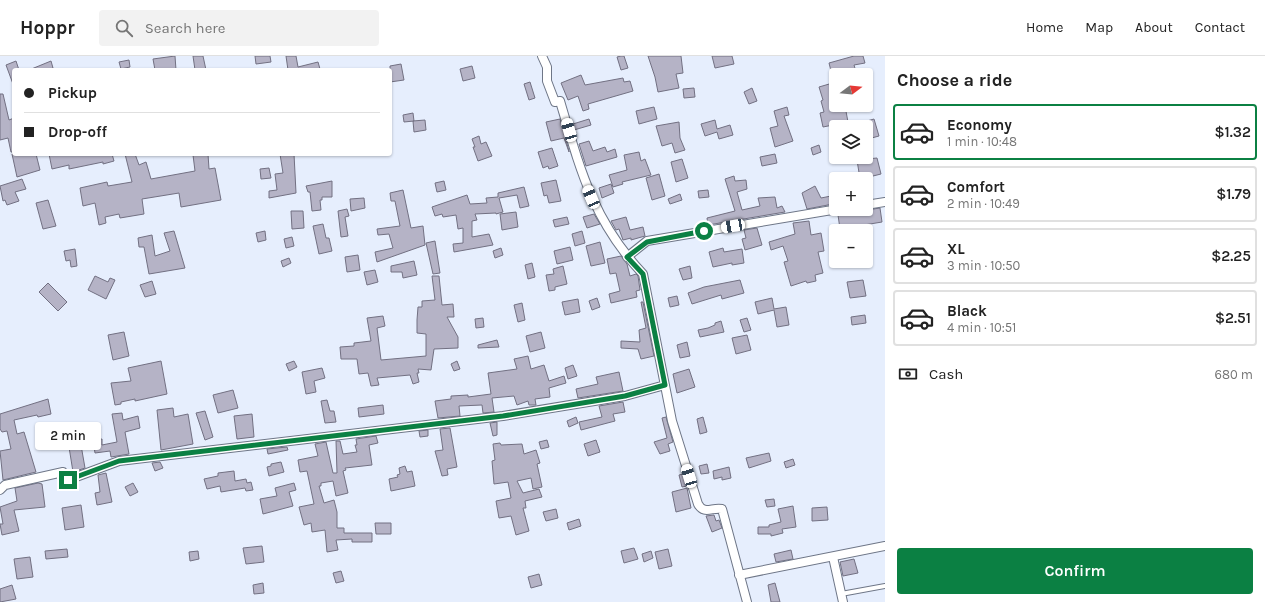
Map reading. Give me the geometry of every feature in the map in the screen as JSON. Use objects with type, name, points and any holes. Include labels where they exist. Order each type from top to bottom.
[{"type":"street","points":[[542,56],[547,67],[547,81],[555,102],[560,100],[582,175],[590,195],[611,235],[627,257],[643,274],[672,420],[698,504],[701,509],[705,510],[722,509],[747,602]]},
{"type":"street","points":[[873,204],[885,202]]},
{"type":"street","points":[[627,257],[647,242],[829,211]]},
{"type":"street","points":[[0,490],[5,485],[63,472],[68,480],[119,461],[503,416],[625,396],[665,385]]},
{"type":"street","points":[[739,575],[885,546]]},
{"type":"street","points":[[833,557],[842,598]]},
{"type":"lane","points":[[842,598],[885,586]]},
{"type":"building","points":[[175,56],[176,68],[155,68],[153,59]]},
{"type":"building","points":[[193,56],[203,56],[206,68],[195,68]]},
{"type":"building","points":[[255,56],[270,56],[271,62],[256,64]]},
{"type":"building","points":[[286,56],[296,56],[298,67],[318,62],[320,68],[288,68]]},
{"type":"building","points":[[624,56],[628,68],[621,70],[617,57]]},
{"type":"building","points":[[648,56],[681,56],[683,73],[676,74],[679,88],[658,92]]},
{"type":"building","points":[[712,56],[732,56],[734,64],[715,68]]},
{"type":"building","points":[[854,56],[863,56],[865,63],[854,65],[855,68],[830,68],[829,63]]},
{"type":"building","points":[[129,60],[130,67],[121,68],[119,62]]},
{"type":"building","points":[[16,61],[18,68],[12,68],[12,81],[6,65]]},
{"type":"building","points":[[51,61],[53,68],[34,68]]},
{"type":"building","points":[[401,64],[404,80],[392,82],[392,68],[390,68],[390,66]]},
{"type":"building","points":[[472,66],[475,78],[463,81],[460,69]]},
{"type":"building","points":[[581,75],[585,85],[623,78],[624,82],[630,81],[633,91],[588,104],[589,109],[583,111],[578,96],[568,100],[561,83]]},
{"type":"building","points":[[530,82],[535,98],[529,100],[524,84]]},
{"type":"building","points":[[829,84],[829,112],[846,112],[848,120],[829,120],[829,126],[823,127],[820,113],[824,112],[821,101],[823,100],[819,87]]},
{"type":"building","points":[[694,88],[695,97],[684,98],[683,89]]},
{"type":"building","points":[[752,88],[757,101],[749,104],[744,92]]},
{"type":"building","points":[[0,94],[3,94],[9,120],[12,119],[12,152],[8,138],[0,140]]},
{"type":"building","points":[[654,107],[657,119],[639,124],[636,111]]},
{"type":"building","points":[[787,107],[789,115],[784,116],[793,141],[775,147],[770,128],[778,126],[774,111]]},
{"type":"building","points":[[413,113],[414,121],[404,122],[403,115]]},
{"type":"building","points":[[560,119],[569,152],[564,138],[551,141],[546,122]]},
{"type":"building","points":[[589,119],[591,125],[574,130],[573,124]]},
{"type":"building","points":[[874,119],[879,136],[873,138],[873,120],[870,120]]},
{"type":"building","points":[[425,120],[426,130],[414,132],[413,121]]},
{"type":"building","points":[[715,120],[717,129],[730,125],[733,135],[719,139],[717,132],[705,136],[701,124]]},
{"type":"building","points":[[679,122],[680,138],[685,150],[675,153],[672,143],[662,146],[656,126]]},
{"type":"building","points":[[479,136],[481,144],[486,142],[492,156],[478,161],[472,139]]},
{"type":"building","points":[[589,141],[593,151],[605,147],[607,152],[615,149],[617,157],[586,166],[579,144]]},
{"type":"building","points":[[819,145],[821,152],[813,155],[811,148]]},
{"type":"building","points":[[552,148],[558,166],[549,169],[548,166],[543,168],[538,152]]},
{"type":"building","points":[[639,152],[641,161],[645,159],[651,175],[622,182],[623,184],[613,187],[609,175],[627,170],[624,155]]},
{"type":"building","points":[[775,154],[777,163],[762,166],[760,157]]},
{"type":"building","points":[[12,156],[36,156],[40,170],[17,177]]},
{"type":"building","points":[[49,156],[113,156],[114,161],[69,169],[69,165],[52,169]]},
{"type":"building","points":[[126,156],[136,156],[139,165],[146,162],[151,179],[195,171],[193,156],[208,156],[209,169],[215,168],[221,200],[181,207],[179,193],[142,199],[144,214],[120,218],[119,214],[105,217],[106,223],[99,225],[95,203],[83,206],[80,188],[107,182],[108,186],[132,182]]},
{"type":"building","points":[[280,156],[294,156],[296,193],[269,198],[269,191],[277,190],[275,174],[283,173]]},
{"type":"building","points":[[873,158],[877,158],[881,174],[873,176],[873,172],[859,172],[858,164],[873,164]]},
{"type":"building","points":[[682,159],[688,178],[676,182],[671,162]]},
{"type":"building","points":[[269,168],[271,178],[261,179],[260,169]]},
{"type":"building","points":[[659,174],[665,196],[652,200],[646,178]]},
{"type":"building","points":[[734,176],[735,181],[746,180],[747,189],[737,192],[742,210],[760,206],[758,198],[775,197],[777,208],[782,206],[785,212],[708,225],[707,218],[735,211],[725,179]]},
{"type":"building","points":[[22,179],[26,189],[15,192],[19,201],[7,205],[5,200],[3,201],[0,186]]},
{"type":"building","points":[[556,180],[561,201],[549,203],[547,195],[544,196],[541,183]]},
{"type":"building","points":[[332,181],[332,197],[322,197],[322,200],[320,200],[321,210],[312,211],[310,192],[308,192],[306,186]]},
{"type":"building","points":[[444,181],[446,190],[437,192],[435,183]]},
{"type":"building","points":[[611,184],[614,193],[602,198],[599,188]]},
{"type":"building","points":[[815,186],[821,198],[829,196],[829,205],[807,209],[802,193]]},
{"type":"building","points":[[524,187],[529,206],[520,208],[517,195],[499,198],[503,212],[496,214],[475,214],[477,220],[472,221],[472,237],[489,234],[493,245],[454,252],[453,244],[463,243],[463,228],[458,229],[456,215],[443,217],[442,214],[435,216],[432,207],[467,195],[470,204],[487,203],[486,198],[498,197],[498,193]]},
{"type":"building","points":[[403,190],[411,228],[423,226],[425,245],[377,262],[375,252],[393,248],[389,234],[378,235],[377,229],[400,226],[395,201],[391,201],[390,193]]},
{"type":"building","points":[[708,190],[709,197],[699,198],[698,191]]},
{"type":"building","points":[[680,194],[682,200],[670,204],[668,199]]},
{"type":"building","points":[[364,198],[365,208],[351,211],[350,199]]},
{"type":"building","points":[[48,200],[56,226],[43,229],[36,203]]},
{"type":"building","points":[[880,208],[882,222],[870,224],[839,224],[838,216],[873,216],[873,209]]},
{"type":"building","points":[[347,209],[349,216],[345,217],[348,236],[341,237],[338,211]]},
{"type":"building","points":[[291,211],[303,211],[304,228],[292,229]]},
{"type":"building","points":[[516,212],[518,227],[502,230],[500,214]]},
{"type":"building","points":[[594,214],[600,224],[587,228],[583,217]]},
{"type":"building","points":[[567,217],[569,224],[555,227],[553,220]]},
{"type":"building","points":[[626,217],[630,230],[643,227],[645,236],[631,240],[631,238],[623,240],[619,229],[616,230],[611,221]]},
{"type":"building","points":[[809,221],[811,235],[821,233],[824,251],[818,252],[823,273],[815,275],[816,281],[807,283],[806,281],[791,286],[784,262],[788,261],[783,246],[771,250],[769,242],[795,234],[793,223]]},
{"type":"building","points":[[323,224],[326,238],[329,238],[332,251],[319,254],[313,226]]},
{"type":"building","points":[[757,228],[762,245],[745,250],[742,239],[746,238],[744,230]]},
{"type":"building","points":[[174,231],[185,268],[149,274],[144,247],[139,247],[138,238],[152,235],[155,256],[170,251],[164,233]]},
{"type":"building","points":[[265,231],[266,240],[258,242],[256,233]]},
{"type":"building","points":[[582,231],[585,243],[575,246],[572,234]]},
{"type":"building","points":[[292,237],[294,246],[286,248],[284,239]]},
{"type":"building","points":[[435,241],[440,273],[433,274],[426,243]]},
{"type":"building","points":[[600,242],[605,263],[591,266],[586,246]]},
{"type":"building","points":[[570,247],[573,260],[557,264],[554,251]]},
{"type":"building","points":[[501,248],[503,255],[495,258],[493,251]]},
{"type":"building","points":[[723,248],[724,252],[742,249],[744,263],[732,265],[732,263],[713,267],[709,252]]},
{"type":"building","points":[[75,249],[77,266],[71,267],[70,260],[66,261],[64,251]]},
{"type":"building","points":[[358,255],[360,270],[347,272],[345,257]]},
{"type":"building","points":[[621,256],[627,264],[630,276],[636,274],[638,276],[640,290],[636,291],[637,297],[611,303],[609,294],[620,291],[616,273],[610,274],[607,259]]},
{"type":"building","points":[[289,258],[291,263],[283,267],[281,261]]},
{"type":"building","points":[[414,261],[417,275],[403,278],[402,272],[391,272],[391,266]]},
{"type":"building","points":[[532,263],[535,277],[528,279],[525,265]]},
{"type":"building","points":[[563,266],[567,284],[555,287],[555,290],[549,291],[546,275],[554,274],[553,269]]},
{"type":"building","points":[[690,266],[692,278],[683,280],[679,269]]},
{"type":"building","points":[[375,270],[378,282],[367,285],[364,272]]},
{"type":"building","points":[[95,276],[108,282],[110,278],[115,280],[106,299],[88,290]]},
{"type":"building","points":[[432,276],[439,276],[442,305],[453,304],[454,317],[447,317],[458,337],[458,348],[434,349],[431,370],[418,369],[419,373],[417,373],[419,382],[413,384],[410,375],[377,378],[379,385],[371,386],[368,373],[359,374],[357,359],[341,359],[340,347],[354,346],[354,343],[371,341],[367,318],[383,316],[385,326],[377,328],[381,360],[426,356],[426,334],[417,333],[417,320],[418,307],[422,307],[422,301],[435,300]]},
{"type":"building","points":[[740,280],[744,293],[722,299],[721,295],[692,304],[688,293],[704,287]]},
{"type":"building","points":[[863,280],[866,296],[850,298],[847,282]]},
{"type":"building","points":[[152,281],[156,294],[145,297],[140,285]]},
{"type":"building","points":[[48,283],[67,302],[58,311],[39,292]]},
{"type":"building","points":[[677,296],[679,305],[670,307],[668,298]]},
{"type":"building","points":[[597,298],[600,307],[592,310],[589,301]]},
{"type":"building","points":[[772,298],[774,309],[786,307],[789,325],[777,327],[774,310],[758,314],[755,302]]},
{"type":"building","points":[[578,299],[580,312],[565,315],[562,302]]},
{"type":"building","points":[[641,302],[643,302],[654,356],[641,359],[638,349],[621,348],[621,341],[640,342],[639,330],[646,328]]},
{"type":"building","points":[[522,303],[525,320],[518,322],[514,305]]},
{"type":"building","points":[[865,315],[866,323],[852,325],[851,317]]},
{"type":"building","points":[[483,318],[484,327],[476,328],[475,319]]},
{"type":"building","points":[[747,318],[751,330],[744,332],[740,320]]},
{"type":"building","points":[[721,321],[724,332],[700,337],[698,330],[708,328]]},
{"type":"building","points":[[124,332],[129,356],[113,360],[108,335]]},
{"type":"building","points":[[541,332],[545,348],[530,352],[526,336]]},
{"type":"building","points":[[747,335],[751,350],[736,354],[732,338]]},
{"type":"building","points":[[497,340],[499,347],[478,348],[478,345]]},
{"type":"building","points":[[687,342],[690,356],[680,358],[677,345]]},
{"type":"building","points":[[528,356],[531,369],[544,365],[549,381],[564,376],[566,383],[549,388],[550,397],[535,399],[536,405],[529,405],[528,401],[517,405],[514,396],[492,398],[494,412],[483,413],[482,405],[459,406],[460,416],[438,418],[435,401],[451,399],[451,396],[468,395],[468,397],[491,394],[488,373],[517,369],[514,359]]},
{"type":"building","points":[[161,361],[167,394],[135,401],[135,399],[115,405],[111,383],[131,381],[128,368]]},
{"type":"building","points":[[294,361],[297,367],[289,371],[286,364]]},
{"type":"building","points":[[457,361],[460,369],[454,371],[451,364]]},
{"type":"building","points":[[573,365],[577,376],[568,379],[565,368]]},
{"type":"building","points":[[322,368],[325,378],[314,381],[316,392],[306,394],[302,372]]},
{"type":"building","points":[[689,369],[695,387],[677,393],[673,374]]},
{"type":"building","points":[[619,372],[623,391],[578,398],[576,389],[598,384],[596,377]]},
{"type":"building","points":[[233,390],[238,408],[218,413],[213,395]]},
{"type":"building","points":[[48,399],[51,414],[38,417],[37,415],[14,420],[17,434],[24,432],[36,472],[3,480],[0,451],[11,449],[7,431],[2,432],[0,429],[0,414]]},
{"type":"building","points":[[327,400],[330,411],[334,411],[336,422],[325,423],[321,401]]},
{"type":"building","points":[[623,402],[625,412],[613,414],[615,421],[581,430],[579,422],[602,417],[599,406]]},
{"type":"building","points":[[383,405],[384,414],[359,417],[358,408]]},
{"type":"building","points":[[173,408],[174,417],[188,414],[193,444],[161,450],[157,410]]},
{"type":"building","points":[[205,411],[213,437],[205,440],[196,413]]},
{"type":"building","points":[[122,413],[123,420],[138,416],[140,428],[125,432],[129,454],[111,457],[110,451],[95,453],[93,440],[102,439],[102,445],[117,442],[112,414]]},
{"type":"building","points":[[252,414],[254,437],[237,439],[234,416]]},
{"type":"building","points":[[576,417],[578,423],[569,427],[567,421]]},
{"type":"building","points":[[666,417],[673,442],[668,444],[670,451],[660,454],[654,442],[667,438],[662,418]]},
{"type":"building","points":[[703,417],[707,432],[700,434],[697,419]]},
{"type":"building","points":[[497,422],[497,435],[493,436],[490,423]]},
{"type":"building","points":[[450,428],[457,467],[447,469],[448,475],[442,476],[435,451],[443,450],[440,429]]},
{"type":"building","points":[[428,430],[428,436],[420,437],[419,431]]},
{"type":"building","points":[[376,436],[378,443],[369,445],[372,465],[345,468],[346,470],[343,471],[348,493],[336,496],[333,481],[321,483],[321,486],[319,486],[324,503],[334,500],[337,512],[337,528],[344,528],[344,533],[372,533],[372,542],[352,542],[352,539],[336,540],[338,550],[327,552],[325,530],[312,532],[311,523],[304,525],[299,507],[314,504],[307,471],[300,472],[298,460],[318,456],[315,444],[326,442],[333,473],[337,473],[336,441],[340,441],[343,454],[357,452],[355,445],[357,445],[356,439]]},
{"type":"building","points":[[547,440],[549,447],[541,449],[539,442]]},
{"type":"building","points":[[596,440],[600,452],[588,456],[584,444]]},
{"type":"building","points":[[500,443],[501,445],[522,444],[524,454],[536,450],[540,463],[537,464],[542,487],[533,489],[531,478],[517,481],[523,493],[539,489],[542,497],[525,501],[526,508],[523,508],[529,531],[516,535],[511,516],[499,518],[496,501],[511,498],[508,482],[494,484],[492,461],[495,460],[493,444]]},
{"type":"building","points":[[81,445],[85,468],[73,472],[69,447]]},
{"type":"building","points":[[287,447],[288,450],[268,454],[267,449]]},
{"type":"building","points":[[769,453],[771,461],[749,468],[746,458]]},
{"type":"building","points":[[793,459],[795,465],[786,468],[784,462]]},
{"type":"building","points":[[160,462],[163,468],[155,471],[152,463]]},
{"type":"building","points":[[281,462],[284,472],[269,476],[267,467],[271,466],[271,464]]},
{"type":"building","points":[[707,464],[709,473],[701,474],[699,466]]},
{"type":"building","points":[[405,466],[407,472],[412,471],[415,486],[391,491],[389,479],[398,477],[397,475],[400,474],[399,468]]},
{"type":"building","points":[[729,467],[731,478],[722,480],[722,477],[714,479],[713,471]]},
{"type":"building","points":[[234,471],[235,481],[246,479],[247,483],[251,482],[253,490],[246,491],[245,488],[221,492],[220,486],[207,489],[204,479],[218,476],[218,473]]},
{"type":"building","points":[[106,473],[112,502],[97,505],[95,493],[100,492],[98,475]]},
{"type":"building","points":[[683,474],[687,486],[682,487],[679,475]]},
{"type":"building","points":[[38,483],[42,484],[45,507],[14,510],[19,531],[2,535],[0,524],[3,524],[0,507],[17,501],[15,488]]},
{"type":"building","points":[[133,483],[138,492],[130,496],[125,487]]},
{"type":"building","points":[[294,483],[296,490],[289,492],[293,506],[263,514],[260,499],[277,496],[275,488]]},
{"type":"building","points":[[687,488],[691,508],[676,512],[672,492]]},
{"type":"building","points":[[774,499],[775,506],[767,507],[765,500]]},
{"type":"building","points":[[81,505],[84,527],[65,530],[62,508]]},
{"type":"building","points":[[793,506],[796,527],[782,529],[783,533],[771,536],[771,534],[758,534],[758,527],[769,527],[769,525],[781,522],[778,509]]},
{"type":"building","points":[[827,507],[828,520],[812,521],[812,508]]},
{"type":"building","points":[[556,509],[558,518],[546,521],[543,512]]},
{"type":"building","points":[[714,515],[716,521],[719,520],[722,528],[712,532],[706,516]]},
{"type":"building","points":[[579,519],[581,526],[569,530],[567,523]]},
{"type":"building","points":[[375,523],[391,523],[391,534],[376,534]]},
{"type":"building","points":[[262,546],[264,562],[246,564],[243,548]]},
{"type":"building","points":[[634,548],[638,559],[624,563],[621,551]]},
{"type":"building","points":[[67,549],[68,557],[46,559],[45,551]]},
{"type":"building","points":[[668,549],[672,566],[659,569],[655,552]]},
{"type":"building","points":[[791,550],[793,559],[776,562],[774,554]]},
{"type":"building","points":[[198,551],[199,559],[190,561],[189,552]]},
{"type":"building","points":[[651,551],[653,558],[644,562],[642,554]]},
{"type":"building","points":[[30,557],[33,577],[17,579],[14,559]]},
{"type":"building","points":[[854,559],[858,573],[843,576],[840,562]]},
{"type":"building","points":[[341,571],[344,581],[336,583],[333,573]]},
{"type":"building","points":[[539,574],[542,585],[531,588],[528,577]]},
{"type":"building","points":[[263,583],[264,593],[254,594],[253,585]]},
{"type":"building","points":[[775,583],[780,602],[771,602],[768,585]]},
{"type":"building","points":[[12,585],[16,599],[0,602],[0,589]]},
{"type":"route","points":[[68,480],[119,461],[276,441],[503,416],[625,396],[665,385],[643,274],[627,257],[647,242],[704,231]]}]
